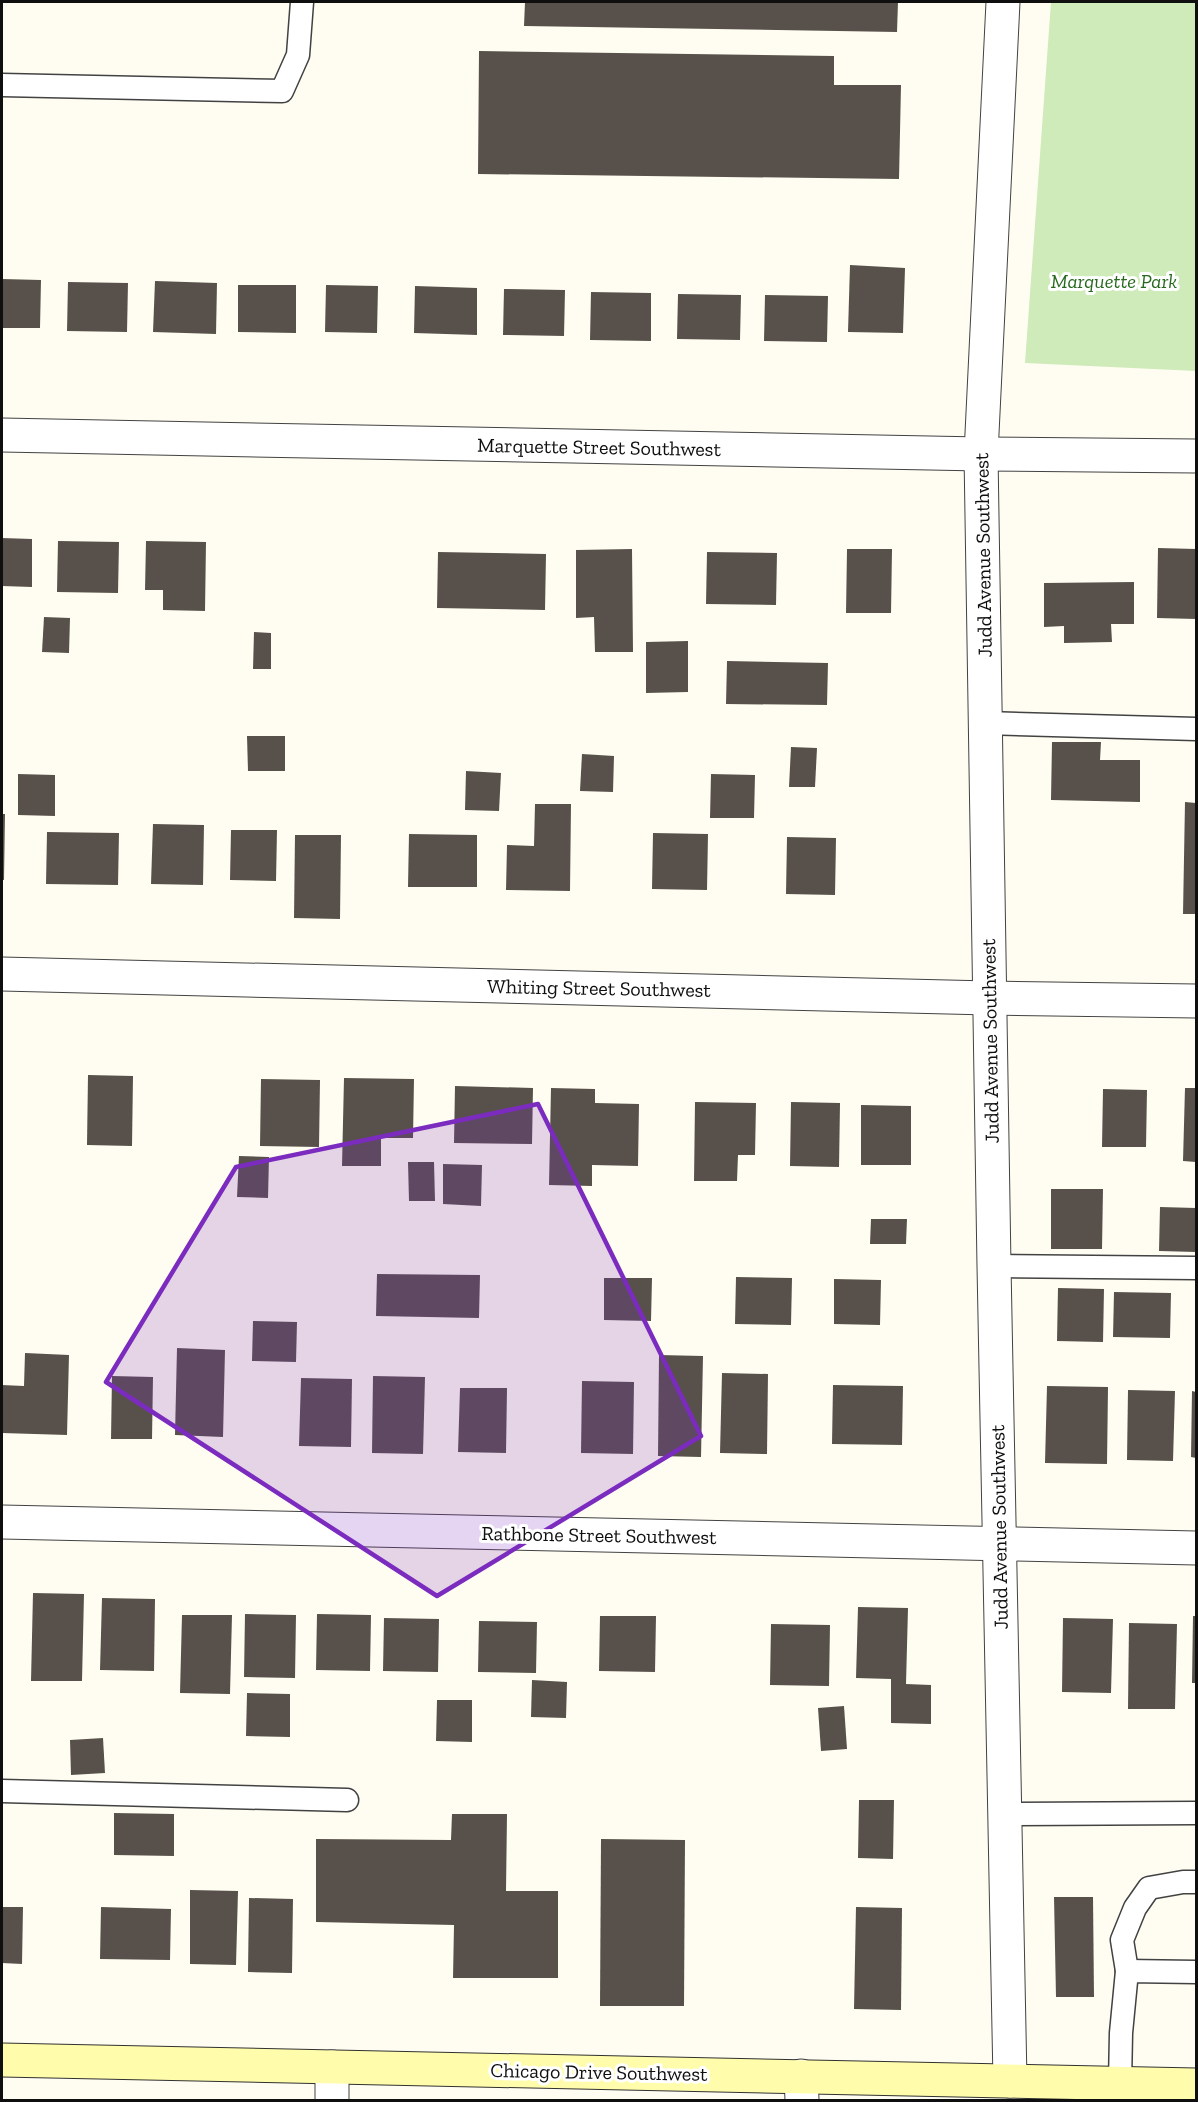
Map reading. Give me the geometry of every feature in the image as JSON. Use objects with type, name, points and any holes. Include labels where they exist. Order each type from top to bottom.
[{"type":"main road","name":"Chicago Drive Southwest","points":[[2,2060],[332,2067],[802,2088],[1010,2081],[1197,2085]]},
{"type":"street","name":"Judd Avenue Southwest","points":[[1003,2],[981,454],[1010,2081]]},
{"type":"street","name":"Marquette Street Southwest","points":[[2,435],[1197,456]]},
{"type":"street","name":"Whiting Street Southwest","points":[[2,974],[1197,1001]]},
{"type":"street","name":"Rathbone Street Southwest","points":[[2,1522],[1197,1548]]},
{"type":"street","points":[[332,2067],[333,2100]]},
{"type":"lane","points":[[2,85],[282,91],[298,55],[302,2]]},
{"type":"lane","points":[[985,723],[1197,729]]},
{"type":"lane","points":[[994,1266],[1197,1268]]},
{"type":"lane","points":[[2,1791],[347,1800]]},
{"type":"lane","points":[[1004,1814],[1197,1813]]},
{"type":"lane","points":[[1120,2083],[1121,2033],[1127,1971],[1122,1940],[1135,1908],[1149,1888],[1197,1882]]},
{"type":"lane","points":[[1127,1971],[1197,1972]]},
{"type":"highlighted area","points":[[538,1104],[701,1436],[437,1596],[106,1382],[236,1167]]},
{"type":"green space","name":"Marquette Park","points":[[1051,2],[1196,2],[1196,371],[1025,363]]},
{"type":"building","points":[[525,2],[898,2],[897,32],[524,26]]},
{"type":"building","points":[[479,51],[834,56],[834,85],[901,85],[899,179],[478,174]]},
{"type":"building","points":[[850,265],[905,268],[903,333],[848,332]]},
{"type":"building","points":[[2,279],[41,280],[40,328],[2,328]]},
{"type":"building","points":[[155,281],[217,283],[216,334],[153,332]]},
{"type":"building","points":[[68,282],[128,283],[127,332],[67,331]]},
{"type":"building","points":[[238,285],[296,285],[296,333],[238,332]]},
{"type":"building","points":[[326,285],[378,286],[377,333],[325,332]]},
{"type":"building","points":[[415,286],[477,288],[477,335],[414,333]]},
{"type":"building","points":[[504,289],[565,290],[564,336],[503,335]]},
{"type":"building","points":[[591,292],[651,293],[651,341],[590,340]]},
{"type":"building","points":[[678,294],[741,295],[740,340],[677,339]]},
{"type":"building","points":[[765,295],[828,296],[827,342],[764,341]]},
{"type":"building","points":[[2,538],[32,539],[32,587],[2,586]]},
{"type":"building","points":[[58,541],[119,542],[118,593],[57,592]]},
{"type":"building","points":[[146,541],[206,542],[205,611],[163,610],[163,590],[145,590]]},
{"type":"building","points":[[1158,548],[1196,549],[1196,619],[1157,618]]},
{"type":"building","points":[[632,549],[633,652],[595,652],[594,617],[576,618],[576,550]]},
{"type":"building","points":[[847,549],[892,549],[891,613],[846,613]]},
{"type":"building","points":[[438,552],[546,554],[545,610],[437,608]]},
{"type":"building","points":[[707,552],[777,553],[776,605],[706,604]]},
{"type":"building","points":[[1134,582],[1134,624],[1111,624],[1112,642],[1064,643],[1064,626],[1044,627],[1044,583]]},
{"type":"building","points":[[44,617],[70,618],[69,653],[42,652]]},
{"type":"building","points":[[254,632],[271,633],[271,669],[253,669]]},
{"type":"building","points":[[688,641],[688,692],[646,693],[646,642]]},
{"type":"building","points":[[727,661],[828,663],[827,705],[726,704]]},
{"type":"building","points":[[247,736],[285,736],[285,771],[248,771]]},
{"type":"building","points":[[1052,742],[1101,742],[1100,760],[1140,760],[1140,802],[1051,800]]},
{"type":"building","points":[[791,747],[817,748],[815,787],[789,787]]},
{"type":"building","points":[[582,754],[614,756],[613,792],[580,791]]},
{"type":"building","points":[[466,771],[501,773],[499,811],[465,810]]},
{"type":"building","points":[[18,774],[55,775],[55,816],[18,815]]},
{"type":"building","points":[[711,774],[755,775],[754,818],[710,818]]},
{"type":"building","points":[[1185,802],[1196,803],[1196,914],[1183,914]]},
{"type":"building","points":[[535,804],[571,804],[570,891],[506,890],[507,845],[534,846]]},
{"type":"building","points":[[2,814],[5,814],[4,880],[2,880]]},
{"type":"building","points":[[153,824],[204,825],[203,885],[151,884]]},
{"type":"building","points":[[231,830],[277,830],[276,881],[230,880]]},
{"type":"building","points":[[47,832],[119,833],[118,885],[46,884]]},
{"type":"building","points":[[653,833],[708,834],[707,890],[652,889]]},
{"type":"building","points":[[409,834],[477,835],[477,887],[408,887]]},
{"type":"building","points":[[295,835],[341,835],[340,919],[294,918]]},
{"type":"building","points":[[787,837],[836,838],[835,895],[786,894]]},
{"type":"building","points":[[88,1075],[133,1076],[132,1146],[87,1145]]},
{"type":"building","points":[[344,1078],[414,1079],[413,1138],[381,1138],[381,1166],[342,1166]]},
{"type":"building","points":[[261,1079],[320,1080],[319,1147],[260,1146]]},
{"type":"building","points":[[455,1086],[533,1088],[532,1144],[454,1143]]},
{"type":"building","points":[[551,1088],[595,1089],[595,1103],[639,1104],[638,1166],[592,1165],[592,1186],[549,1185]]},
{"type":"building","points":[[1185,1088],[1196,1088],[1196,1162],[1183,1161]]},
{"type":"building","points":[[1103,1089],[1147,1090],[1146,1147],[1102,1147]]},
{"type":"building","points":[[695,1102],[756,1103],[755,1155],[738,1155],[737,1181],[694,1181]]},
{"type":"building","points":[[791,1102],[840,1103],[839,1167],[790,1166]]},
{"type":"building","points":[[861,1105],[911,1106],[911,1165],[861,1165]]},
{"type":"building","points":[[239,1156],[269,1157],[268,1198],[237,1197]]},
{"type":"building","points":[[408,1162],[434,1162],[435,1201],[409,1201]]},
{"type":"building","points":[[443,1164],[482,1165],[481,1206],[443,1204]]},
{"type":"building","points":[[1051,1189],[1103,1189],[1102,1249],[1051,1249]]},
{"type":"building","points":[[1160,1207],[1196,1208],[1196,1252],[1159,1251]]},
{"type":"building","points":[[871,1219],[907,1219],[906,1244],[870,1244]]},
{"type":"building","points":[[377,1274],[480,1275],[479,1318],[376,1316]]},
{"type":"building","points":[[736,1277],[792,1278],[791,1325],[735,1324]]},
{"type":"building","points":[[604,1278],[652,1278],[651,1321],[604,1320]]},
{"type":"building","points":[[834,1279],[881,1280],[880,1325],[834,1324]]},
{"type":"building","points":[[1058,1288],[1104,1289],[1103,1342],[1057,1341]]},
{"type":"building","points":[[1114,1292],[1171,1293],[1170,1338],[1113,1337]]},
{"type":"building","points":[[253,1321],[297,1322],[296,1362],[252,1361]]},
{"type":"building","points":[[177,1348],[225,1350],[223,1437],[175,1435]]},
{"type":"building","points":[[25,1353],[69,1355],[67,1435],[2,1433],[2,1385],[24,1386]]},
{"type":"building","points":[[659,1355],[703,1356],[701,1457],[658,1456]]},
{"type":"building","points":[[722,1373],[768,1374],[767,1454],[720,1453]]},
{"type":"building","points":[[112,1376],[153,1377],[152,1439],[111,1439]]},
{"type":"building","points":[[373,1376],[425,1377],[423,1454],[372,1453]]},
{"type":"building","points":[[301,1378],[352,1379],[351,1447],[299,1446]]},
{"type":"building","points":[[582,1381],[634,1382],[633,1454],[581,1453]]},
{"type":"building","points":[[833,1385],[903,1386],[902,1445],[832,1444]]},
{"type":"building","points":[[1047,1386],[1108,1387],[1107,1464],[1045,1463]]},
{"type":"building","points":[[460,1388],[507,1388],[506,1453],[458,1452]]},
{"type":"building","points":[[1128,1390],[1175,1391],[1173,1461],[1127,1460]]},
{"type":"building","points":[[1192,1391],[1196,1392],[1196,1458],[1191,1457]]},
{"type":"building","points":[[33,1593],[84,1594],[82,1681],[31,1681]]},
{"type":"building","points":[[102,1598],[155,1599],[154,1671],[100,1670]]},
{"type":"building","points":[[858,1607],[908,1608],[906,1684],[931,1685],[931,1724],[891,1723],[891,1679],[856,1678]]},
{"type":"building","points":[[245,1614],[296,1615],[295,1678],[244,1677]]},
{"type":"building","points":[[317,1614],[371,1615],[370,1671],[316,1670]]},
{"type":"building","points":[[182,1615],[232,1615],[230,1694],[180,1693]]},
{"type":"building","points":[[600,1616],[656,1616],[655,1672],[599,1671]]},
{"type":"building","points":[[1193,1616],[1196,1616],[1196,1683],[1192,1683]]},
{"type":"building","points":[[384,1618],[439,1619],[438,1672],[383,1671]]},
{"type":"building","points":[[1063,1618],[1113,1619],[1111,1693],[1062,1692]]},
{"type":"building","points":[[479,1621],[537,1622],[536,1673],[478,1672]]},
{"type":"building","points":[[1129,1623],[1177,1624],[1175,1709],[1128,1709]]},
{"type":"building","points":[[771,1624],[830,1625],[829,1686],[770,1685]]},
{"type":"building","points":[[532,1680],[567,1682],[566,1718],[531,1717]]},
{"type":"building","points":[[247,1693],[290,1694],[290,1737],[246,1736]]},
{"type":"building","points":[[437,1700],[472,1700],[472,1742],[436,1741]]},
{"type":"building","points":[[844,1706],[847,1749],[821,1751],[818,1708]]},
{"type":"building","points":[[103,1738],[105,1773],[71,1775],[70,1740]]},
{"type":"building","points":[[859,1800],[894,1800],[893,1859],[858,1858]]},
{"type":"building","points":[[114,1813],[174,1814],[174,1856],[114,1855]]},
{"type":"building","points":[[452,1814],[507,1814],[506,1891],[558,1891],[558,1978],[453,1978],[454,1925],[316,1922],[316,1839],[451,1840]]},
{"type":"building","points":[[601,1839],[685,1840],[684,2006],[600,2006]]},
{"type":"building","points":[[190,1890],[238,1891],[236,1965],[190,1964]]},
{"type":"building","points":[[1054,1897],[1093,1897],[1094,1997],[1056,1997]]},
{"type":"building","points":[[249,1898],[293,1899],[292,1973],[248,1972]]},
{"type":"building","points":[[2,1907],[23,1907],[22,1964],[2,1963]]},
{"type":"building","points":[[101,1907],[171,1909],[170,1960],[100,1959]]},
{"type":"building","points":[[856,1907],[902,1908],[901,2010],[854,2009]]}]
